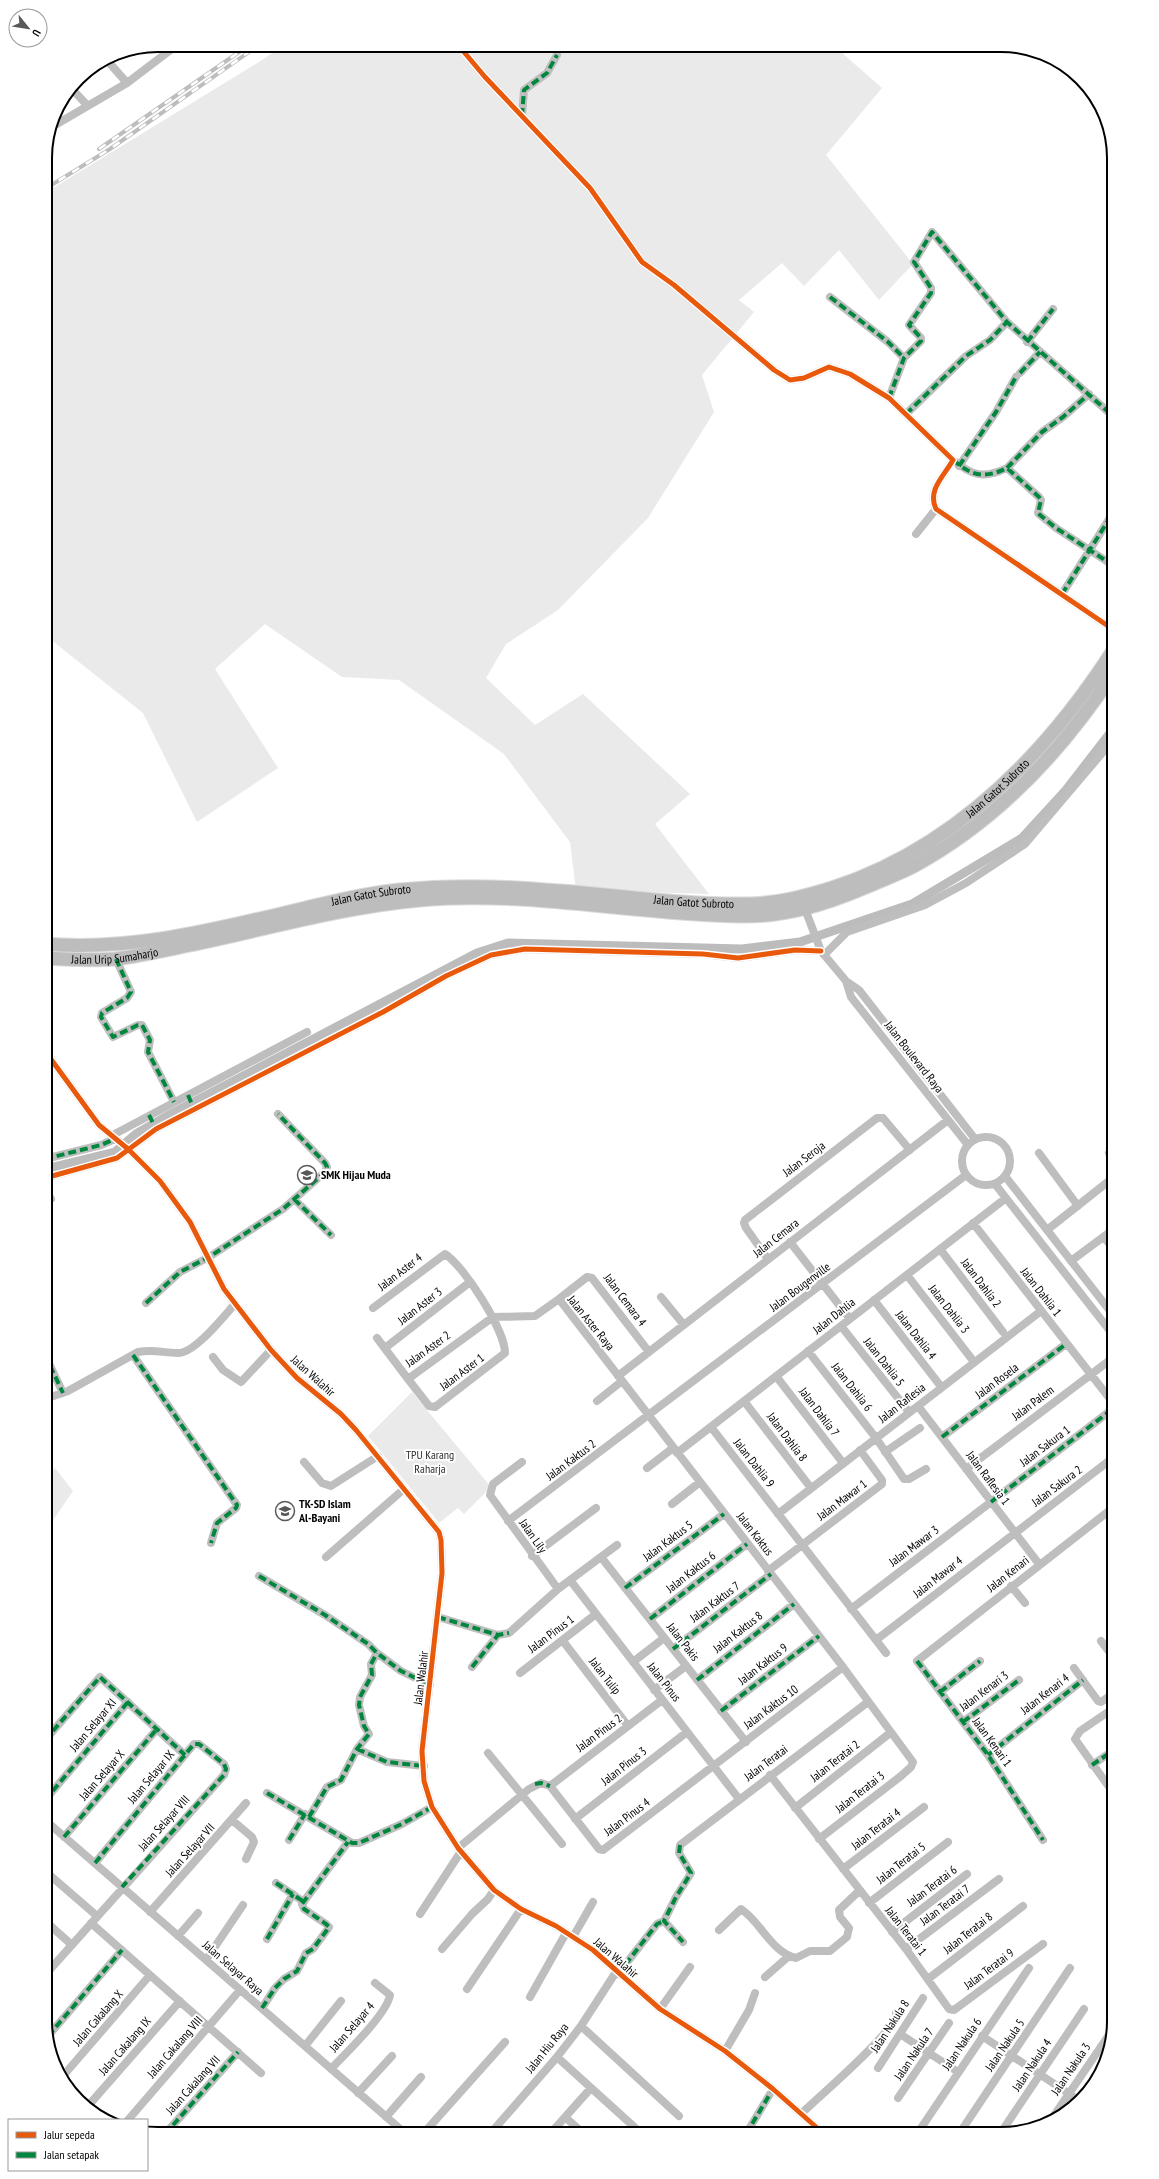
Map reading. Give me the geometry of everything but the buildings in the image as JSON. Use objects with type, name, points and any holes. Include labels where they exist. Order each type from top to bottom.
[{"type":"highway","name":"Jalan Gatot Subroto","points":[[183,941],[358,896],[422,888],[484,887],[544,889],[665,901],[744,904],[774,903],[804,897],[852,881],[908,856],[934,840],[972,811],[1024,764],[1048,738],[1092,683],[1107,660]]},
{"type":"highway","name":"Jalan Gatot Subroto","points":[[183,941],[360,907],[423,899],[491,898],[647,911],[743,916],[805,910],[850,894],[912,867],[947,846],[982,821],[1034,773],[1069,734],[1107,682]]},
{"type":"highway","name":"Jalan Urip Sumaharjo","points":[[52,944],[100,946],[183,941]]},
{"type":"highway","name":"Jalan Urip Sumaharjo","points":[[52,958],[116,958],[183,941]]},
{"type":"street","points":[[58,122],[127,83],[168,52]]},
{"type":"street","points":[[465,52],[468,58],[590,188],[642,262],[674,285],[774,370],[790,380],[795,380],[821,369],[835,368],[850,374],[889,398],[959,466],[978,475],[986,476],[1007,468],[1042,432],[1064,417],[1089,394]]},
{"type":"street","points":[[522,116],[524,90],[547,74],[557,55]]},
{"type":"street","points":[[110,64],[127,83]]},
{"type":"street","points":[[75,92],[87,105]]},
{"type":"street","points":[[889,398],[904,358],[921,340],[921,338],[909,325],[931,293],[932,288],[914,262],[932,232],[1007,322],[1027,342],[1107,411]]},
{"type":"street","points":[[830,297],[888,342],[904,358]]},
{"type":"street","points":[[1027,342],[1053,309]]},
{"type":"street","points":[[906,414],[966,356],[990,340],[1007,322]]},
{"type":"street","points":[[959,466],[996,412],[1018,375],[1040,352]]},
{"type":"street","points":[[953,460],[934,490],[933,503],[936,509],[1107,625]]},
{"type":"street","points":[[1007,468],[1041,500],[1038,513],[1040,515],[1089,551],[1107,562]]},
{"type":"street","points":[[916,534],[936,509]]},
{"type":"street","points":[[1062,594],[1107,522]]},
{"type":"street","points":[[52,1176],[117,1158],[155,1127],[383,1012],[446,976],[497,953],[525,949],[703,954],[738,958],[795,950],[821,950],[847,932],[925,905],[966,883],[1025,844],[1107,747]]},
{"type":"street","name":"Jalan Boulevard Raya","points":[[805,910],[821,950],[846,981],[861,993],[975,1139]]},
{"type":"street","points":[[116,958],[131,992],[127,998],[102,1013],[100,1017],[113,1037],[138,1025],[142,1025],[150,1040],[148,1052],[174,1102]]},
{"type":"street","name":"Jalan Boulevard Raya","points":[[846,981],[851,997],[968,1145]]},
{"type":"street","points":[[52,1157],[101,1145],[114,1139],[174,1102],[188,1096],[307,1032]]},
{"type":"street","name":"Jalan Walahir","points":[[52,1061],[86,1110],[114,1139],[128,1148],[160,1181],[190,1222],[224,1289],[234,1305],[271,1350],[297,1378],[341,1414],[378,1456],[433,1524],[441,1540],[442,1573],[422,1751],[424,1781],[432,1807],[459,1851],[494,1890],[521,1909],[593,1950],[617,1973],[660,2009],[725,2051],[802,2113],[817,2127]]},
{"type":"street","points":[[188,1096],[193,1107]]},
{"type":"street","points":[[146,1303],[180,1272],[208,1257],[283,1209],[323,1174],[327,1167],[278,1114]]},
{"type":"street","points":[[149,1117],[155,1127]]},
{"type":"street","name":"Jalan Seroja","points":[[768,1259],[744,1223],[751,1215],[877,1118],[882,1118],[910,1150]]},
{"type":"street","name":"Jalan Cemara","points":[[597,1401],[649,1352],[948,1120]]},
{"type":"street","points":[[986,1136],[996,1139],[1005,1145],[1010,1155],[1010,1166],[1005,1176],[995,1184],[984,1186],[974,1182],[966,1175],[962,1165],[962,1154],[968,1145],[975,1139],[986,1136]]},
{"type":"street","points":[[1039,1153],[1078,1206]]},
{"type":"street","name":"Jalan Bougenville","points":[[648,1416],[966,1175]]},
{"type":"street","points":[[1005,1176],[1107,1307]]},
{"type":"street","points":[[1047,1230],[1107,1183]]},
{"type":"street","points":[[995,1184],[1107,1327]]},
{"type":"street","name":"Jalan Dahlia","points":[[647,1468],[711,1426],[1006,1198]]},
{"type":"street","points":[[294,1199],[331,1235]]},
{"type":"street","name":"Jalan Dahlia 1","points":[[973,1223],[1107,1396]]},
{"type":"street","points":[[1071,1262],[1107,1235]]},
{"type":"street","points":[[1104,1237],[1107,1241]]},
{"type":"street","points":[[790,1242],[850,1318]]},
{"type":"street","name":"Jalan Dahlia 2","points":[[940,1249],[1003,1332]]},
{"type":"street","name":"Jalan Aster 4","points":[[373,1308],[442,1255],[446,1255],[470,1282]]},
{"type":"street","name":"Jalan Dahlia 3","points":[[907,1274],[972,1358]]},
{"type":"street","name":"Jalan Cemara 4","points":[[559,1299],[587,1277],[592,1278],[649,1352]]},
{"type":"street","points":[[470,1282],[493,1317]]},
{"type":"street","name":"Jalan Aster 3","points":[[385,1348],[470,1282]]},
{"type":"street","points":[[661,1297],[684,1325]]},
{"type":"street","name":"Jalan Aster Raya","points":[[493,1317],[535,1316],[559,1299],[648,1416]]},
{"type":"street","name":"Jalan Dahlia 4","points":[[874,1300],[939,1384]]},
{"type":"street","points":[[52,1397],[63,1393],[133,1355],[150,1350],[178,1353],[187,1351],[198,1343],[234,1305]]},
{"type":"street","name":"Jalan Raflesia","points":[[778,1514],[1041,1310]]},
{"type":"street","name":"Jalan Aster 2","points":[[377,1338],[408,1379],[493,1317]]},
{"type":"street","name":"Jalan Aster 1","points":[[408,1379],[429,1406],[435,1407],[504,1353],[493,1317]]},
{"type":"street","name":"Jalan Dahlia 5","points":[[841,1326],[909,1412]]},
{"type":"street","name":"Jalan Rosela","points":[[942,1438],[1066,1344]]},
{"type":"street","points":[[212,1357],[223,1370],[241,1382],[271,1350]]},
{"type":"street","name":"Jalan Dahlia 6","points":[[808,1351],[876,1438],[905,1480],[926,1469]]},
{"type":"street","points":[[133,1355],[237,1505],[236,1508],[217,1523],[212,1543]]},
{"type":"street","name":"Jalan Palem","points":[[966,1469],[1107,1362]]},
{"type":"street","points":[[52,1370],[63,1393]]},
{"type":"street","name":"Jalan Dahlia 7","points":[[776,1376],[843,1463]]},
{"type":"street","name":"Jalan Dahlia 8","points":[[744,1401],[811,1488]]},
{"type":"street","name":"Jalan Raflesia 1","points":[[918,1406],[1039,1564]]},
{"type":"street","name":"Jalan Sakura 1","points":[[991,1502],[1107,1413]]},
{"type":"street","name":"Jalan Kaktus","points":[[648,1416],[843,1667],[912,1762]]},
{"type":"street","name":"Jalan Kaktus 2","points":[[508,1522],[648,1416]]},
{"type":"street","name":"Jalan Dahlia 9","points":[[711,1426],[886,1653]]},
{"type":"street","points":[[886,1452],[920,1428]]},
{"type":"street","name":"Jalan Mawar 1","points":[[802,1545],[882,1484],[882,1480],[860,1450]]},
{"type":"street","points":[[304,1462],[322,1483],[331,1486],[378,1456]]},
{"type":"street","name":"Jalan Lily","points":[[522,1462],[493,1484],[490,1496],[532,1556],[558,1589]]},
{"type":"street","name":"Jalan Sakura 2","points":[[1015,1533],[1107,1463]]},
{"type":"street","points":[[672,1504],[700,1482]]},
{"type":"street","points":[[326,1557],[404,1489]]},
{"type":"street","name":"Jalan Mawar 3","points":[[852,1609],[991,1502]]},
{"type":"street","points":[[532,1556],[596,1508]]},
{"type":"street","name":"Jalan Kenari","points":[[917,1661],[1039,1564],[1107,1512]]},
{"type":"street","name":"Jalan Kaktus 5","points":[[625,1588],[724,1514]]},
{"type":"street","name":"Jalan Mawar 4","points":[[876,1640],[1015,1533]]},
{"type":"street","points":[[438,1617],[498,1635],[509,1633],[558,1589],[616,1544]]},
{"type":"street","name":"Jalan Kaktus 6","points":[[650,1619],[747,1544]]},
{"type":"street","name":"Jalan Kaktus 7","points":[[673,1649],[802,1545]]},
{"type":"street","name":"Jalan Pakis","points":[[601,1557],[746,1742]]},
{"type":"street","points":[[259,1576],[325,1615],[368,1644],[377,1654],[401,1671],[430,1685]]},
{"type":"street","name":"Jalan Pinus","points":[[570,1580],[739,1799]]},
{"type":"street","points":[[1011,1586],[1025,1603]]},
{"type":"street","name":"Jalan Kaktus 8","points":[[697,1680],[794,1604]]},
{"type":"street","name":"Jalan Pinus 1","points":[[520,1673],[596,1614]]},
{"type":"street","points":[[472,1667],[498,1635]]},
{"type":"street","name":"Jalan Kaktus 9","points":[[721,1711],[818,1636]]},
{"type":"street","points":[[633,1662],[664,1638]]},
{"type":"street","name":"Jalan Tulip","points":[[563,1641],[628,1726]]},
{"type":"street","points":[[1101,1641],[1107,1649]]},
{"type":"street","points":[[289,1840],[327,1787],[341,1780],[356,1749],[369,1734],[364,1726],[359,1705],[360,1697],[372,1675],[371,1664],[377,1654]]},
{"type":"street","points":[[940,1692],[980,1660]]},
{"type":"street","name":"Jalan Kenari 1","points":[[917,1661],[988,1755],[1043,1840]]},
{"type":"street","points":[[654,1690],[686,1666]]},
{"type":"street","name":"Jalan Kaktus 10","points":[[713,1766],[843,1667]]},
{"type":"street","points":[[1074,1668],[1083,1680]]},
{"type":"street","points":[[52,1732],[100,1678],[185,1755]]},
{"type":"street","name":"Jalan Kenari 3","points":[[963,1722],[1020,1680]]},
{"type":"street","name":"Jalan Kenari 4","points":[[988,1755],[1083,1680],[1099,1702],[1107,1697]]},
{"type":"street","name":"Jalan Pinus 2","points":[[550,1786],[662,1700]]},
{"type":"street","name":"Jalan Selayar XI","points":[[52,1792],[128,1702]]},
{"type":"street","name":"Jalan Teratai","points":[[664,1921],[676,1897],[691,1873],[679,1853],[680,1845],[770,1775],[868,1702]]},
{"type":"street","points":[[1107,1713],[1080,1731],[1075,1737],[1075,1741],[1107,1784]]},
{"type":"street","name":"Jalan Selayar X","points":[[64,1836],[157,1729]]},
{"type":"street","name":"Jalan Pinus 3","points":[[576,1819],[687,1732]]},
{"type":"street","name":"Jalan Teratai 2","points":[[795,1808],[890,1733]]},
{"type":"street","name":"Jalan Selayar IX","points":[[95,1863],[194,1744],[199,1744],[224,1764],[226,1769],[224,1774]]},
{"type":"street","points":[[356,1749],[387,1762],[424,1766]]},
{"type":"street","points":[[488,1753],[562,1844]]},
{"type":"street","points":[[1092,1765],[1107,1755]]},
{"type":"street","name":"Jalan Teratai 3","points":[[819,1839],[901,1776],[911,1767],[912,1762]]},
{"type":"street","name":"Jalan Pinus 4","points":[[550,1786],[599,1849],[603,1850],[713,1766]]},
{"type":"street","name":"Jalan Selayar VIII","points":[[52,1967],[224,1774]]},
{"type":"street","name":"Jalan Teratai 1","points":[[770,1775],[843,1869],[858,1891],[906,1950],[949,2009]]},
{"type":"street","points":[[420,1914],[459,1851],[522,1793],[535,1784],[541,1783],[550,1786]]},
{"type":"street","points":[[267,1793],[307,1815],[348,1842],[359,1843],[390,1830],[432,1807]]},
{"type":"street","name":"Jalan Selayar VII","points":[[150,1912],[246,1803]]},
{"type":"street","name":"Jalan Teratai 4","points":[[843,1869],[924,1807]]},
{"type":"street","points":[[232,1820],[252,1837],[254,1842],[246,1859]]},
{"type":"street","name":"Jalan Selayar Raya","points":[[52,1826],[398,2127]]},
{"type":"street","points":[[262,2008],[280,1983],[297,1971],[306,1953],[313,1949],[324,1936],[329,1927],[304,1909],[302,1904],[348,1842]]},
{"type":"street","name":"Jalan Teratai 5","points":[[869,1903],[948,1842]]},
{"type":"street","name":"Jalan Teratai 6","points":[[892,1932],[967,1874]]},
{"type":"street","points":[[52,1878],[94,1919],[122,1950],[261,2073]]},
{"type":"street","name":"Jalan Teratai 7","points":[[906,1950],[999,1879]]},
{"type":"street","points":[[276,1883],[304,1902]]},
{"type":"street","points":[[442,1949],[472,1914],[488,1899],[494,1890]]},
{"type":"street","points":[[719,1930],[741,1909],[776,1946],[789,1956],[796,1958],[810,1951],[830,1951],[834,1949],[849,1933],[849,1928],[840,1917],[839,1910],[858,1891]]},
{"type":"street","points":[[267,1939],[293,1894]]},
{"type":"street","points":[[530,1997],[569,1935],[593,1902]]},
{"type":"street","points":[[206,1960],[243,1905]]},
{"type":"street","name":"Jalan Teratai 8","points":[[928,1979],[1023,1906]]},
{"type":"street","points":[[467,1989],[521,1909]]},
{"type":"street","points":[[178,1936],[198,1913]]},
{"type":"street","points":[[664,1921],[683,1942]]},
{"type":"street","name":"Jalan Hiu Raya","points":[[496,2127],[558,2057],[617,1973],[657,1924],[664,1921]]},
{"type":"street","points":[[52,1927],[72,1945]]},
{"type":"street","name":"Jalan Teratai 9","points":[[949,2009],[954,2010],[1043,1944]]},
{"type":"street","points":[[53,2031],[122,1950]]},
{"type":"street","points":[[765,1977],[789,1956]]},
{"type":"street","points":[[660,2009],[690,1967]]},
{"type":"street","name":"Jalan Nakula 6","points":[[921,2127],[1029,1968]]},
{"type":"street","name":"Jalan Nakula 5","points":[[964,2127],[1070,1968]]},
{"type":"street","name":"Jalan Cakalang X","points":[[66,2073],[150,1975]]},
{"type":"street","name":"Jalan Selayar 4","points":[[332,2069],[372,2024],[387,2003],[390,1995],[376,1983]]},
{"type":"street","name":"Jalan Cakalang VIII","points":[[129,2119],[240,1990]]},
{"type":"street","points":[[725,2051],[749,2010],[755,1993]]},
{"type":"street","name":"Jalan Nakula 8","points":[[878,2068],[923,1998]]},
{"type":"street","name":"Jalan Cakalang IX","points":[[91,2103],[180,2001]]},
{"type":"street","points":[[305,2046],[341,2001]]},
{"type":"street","name":"Jalan Nakula 4","points":[[1005,2127],[1084,2009]]},
{"type":"street","points":[[802,2113],[881,2038],[896,2021],[896,2013]]},
{"type":"street","name":"Jalan Nakula 7","points":[[898,2098],[949,2023]]},
{"type":"street","points":[[581,2026],[679,2116]]},
{"type":"street","points":[[900,2034],[958,2072]]},
{"type":"street","points":[[982,2036],[1075,2097]]},
{"type":"street","name":"Jalan Nakula 3","points":[[1057,2111],[1105,2041]]},
{"type":"street","points":[[429,2127],[505,2042]]},
{"type":"street","name":"Jalan Cakalang VII","points":[[171,2127],[238,2052]]},
{"type":"street","points":[[358,2093],[392,2056]]},
{"type":"street","points":[[558,2057],[634,2127]]},
{"type":"street","points":[[386,2117],[421,2077]]},
{"type":"street","points":[[556,2127],[591,2088]]},
{"type":"street","points":[[750,2127],[773,2089]]},
{"type":"street","points":[[565,2117],[576,2127]]},
{"type":"green space","points":[[274,52],[841,52],[882,88],[826,155],[913,264],[879,300],[839,250],[804,286],[782,263],[739,300],[754,312],[702,375],[714,412],[648,518],[558,610],[506,644],[486,678],[535,725],[583,694],[690,794],[655,824],[709,894],[576,890],[570,842],[504,754],[399,680],[342,677],[265,624],[215,669],[278,768],[197,822],[143,713],[52,641],[52,189]]},
{"type":"green space","name":"TPU Karang Raharja","points":[[412,1392],[491,1487],[464,1514],[458,1508],[439,1523],[368,1436]]},
{"type":"green space","points":[[55,1468],[73,1491],[52,1522],[52,1472]]},
{"type":"waterway","points":[[52,1167],[115,1152],[136,1134],[169,1115],[477,953],[508,943],[742,949],[800,942],[912,904],[1022,838],[1066,790],[1107,737]]},
{"type":"railway","points":[[99,149],[239,52]]},
{"type":"railway","points":[[52,185],[110,149],[249,52]]},
{"type":"marked path","points":[[522,116],[524,90],[547,73],[557,55]]},
{"type":"marked path","points":[[889,398],[904,358],[921,341],[921,338],[909,325],[931,293],[931,288],[914,262],[932,232],[1007,322],[1107,411]]},
{"type":"marked path","points":[[830,297],[888,342],[904,358]]},
{"type":"marked path","points":[[1027,342],[1053,309]]},
{"type":"marked path","points":[[906,414],[966,356],[990,340],[1007,322]]},
{"type":"marked path","points":[[1020,373],[1040,352]]},
{"type":"marked path","points":[[959,466],[996,412],[1016,377]]},
{"type":"marked path","points":[[1007,468],[1042,432],[1063,417],[1089,394]]},
{"type":"marked path","points":[[953,460],[966,470],[978,474],[992,474],[1007,468],[1039,497],[1041,500],[1038,513],[1040,515],[1056,528],[1107,561]]},
{"type":"marked path","points":[[1062,594],[1107,523]]},
{"type":"marked path","points":[[116,959],[131,992],[127,998],[102,1013],[101,1017],[113,1037],[138,1025],[142,1025],[150,1040],[148,1052],[174,1102]]},
{"type":"marked path","points":[[188,1095],[194,1109]]},
{"type":"marked path","points":[[146,1303],[180,1272],[209,1257],[283,1209],[325,1172],[327,1167],[325,1163],[278,1114]]},
{"type":"marked path","points":[[149,1115],[156,1129]]},
{"type":"marked path","points":[[52,1157],[101,1145],[115,1139]]},
{"type":"marked path","points":[[294,1199],[331,1235]]},
{"type":"marked path","points":[[942,1437],[1066,1344]]},
{"type":"marked path","points":[[133,1355],[237,1505],[236,1508],[217,1523],[211,1543]]},
{"type":"marked path","points":[[52,1370],[63,1393]]},
{"type":"marked path","points":[[991,1502],[1107,1413]]},
{"type":"marked path","points":[[625,1588],[724,1514]]},
{"type":"marked path","points":[[650,1619],[747,1544]]},
{"type":"marked path","points":[[673,1649],[771,1574]]},
{"type":"marked path","points":[[259,1576],[325,1615],[368,1644],[377,1653],[401,1671],[430,1685]]},
{"type":"marked path","points":[[697,1680],[794,1604]]},
{"type":"marked path","points":[[438,1617],[498,1635],[509,1633]]},
{"type":"marked path","points":[[472,1667],[498,1635]]},
{"type":"marked path","points":[[721,1711],[819,1636]]},
{"type":"marked path","points":[[309,1817],[327,1787],[341,1780],[357,1749],[369,1734],[364,1726],[359,1705],[360,1697],[372,1675],[371,1664],[377,1653]]},
{"type":"marked path","points":[[917,1661],[988,1755],[1043,1840]]},
{"type":"marked path","points":[[940,1692],[980,1661]]},
{"type":"marked path","points":[[52,1732],[100,1677],[185,1755]]},
{"type":"marked path","points":[[963,1722],[1019,1680]]},
{"type":"marked path","points":[[988,1755],[1083,1680]]},
{"type":"marked path","points":[[52,1792],[128,1702]]},
{"type":"marked path","points":[[64,1837],[157,1729]]},
{"type":"marked path","points":[[95,1863],[194,1744],[199,1744],[224,1764],[226,1769],[224,1775],[122,1887]]},
{"type":"marked path","points":[[357,1749],[387,1762],[424,1766]]},
{"type":"marked path","points":[[1092,1765],[1107,1755]]},
{"type":"marked path","points":[[535,1784],[541,1783],[550,1786]]},
{"type":"marked path","points":[[267,1793],[352,1843],[359,1843],[402,1824],[432,1807]]},
{"type":"marked path","points":[[289,1840],[305,1814]]},
{"type":"marked path","points":[[262,2008],[275,1988],[284,1979],[297,1971],[306,1953],[313,1949],[329,1927],[304,1909],[302,1904],[348,1842]]},
{"type":"marked path","points":[[680,1845],[679,1853],[691,1873],[676,1897],[664,1921],[683,1942]]},
{"type":"marked path","points":[[276,1883],[304,1902]]},
{"type":"marked path","points":[[267,1939],[293,1894]]},
{"type":"marked path","points":[[618,1974],[657,1924],[664,1921]]},
{"type":"marked path","points":[[53,2031],[122,1950]]},
{"type":"marked path","points":[[171,2127],[238,2052]]},
{"type":"marked path","points":[[750,2127],[773,2089]]},
{"type":"cycle path","points":[[464,52],[485,77],[590,188],[642,262],[674,285],[774,370],[790,380],[804,378],[829,367],[850,374],[889,398],[953,460],[935,489],[934,502],[936,509],[1107,625]]},
{"type":"cycle path","points":[[52,1176],[117,1158],[156,1129],[383,1012],[446,976],[491,955],[525,949],[703,954],[738,958],[795,950],[821,951]]},
{"type":"cycle path","points":[[52,1061],[99,1125],[128,1149],[160,1181],[190,1222],[224,1289],[271,1350],[297,1378],[341,1414],[356,1430],[439,1532],[441,1540],[442,1573],[422,1751],[424,1781],[432,1807],[458,1848],[494,1890],[521,1909],[556,1926],[593,1950],[660,2009],[725,2051],[773,2089],[816,2127]]},
{"type":"place","name":"SMK Hijau Muda","points":[[307,1175]]},
{"type":"place","name":"TK-SD Islam Al-Bayani","points":[[285,1511]]}]
